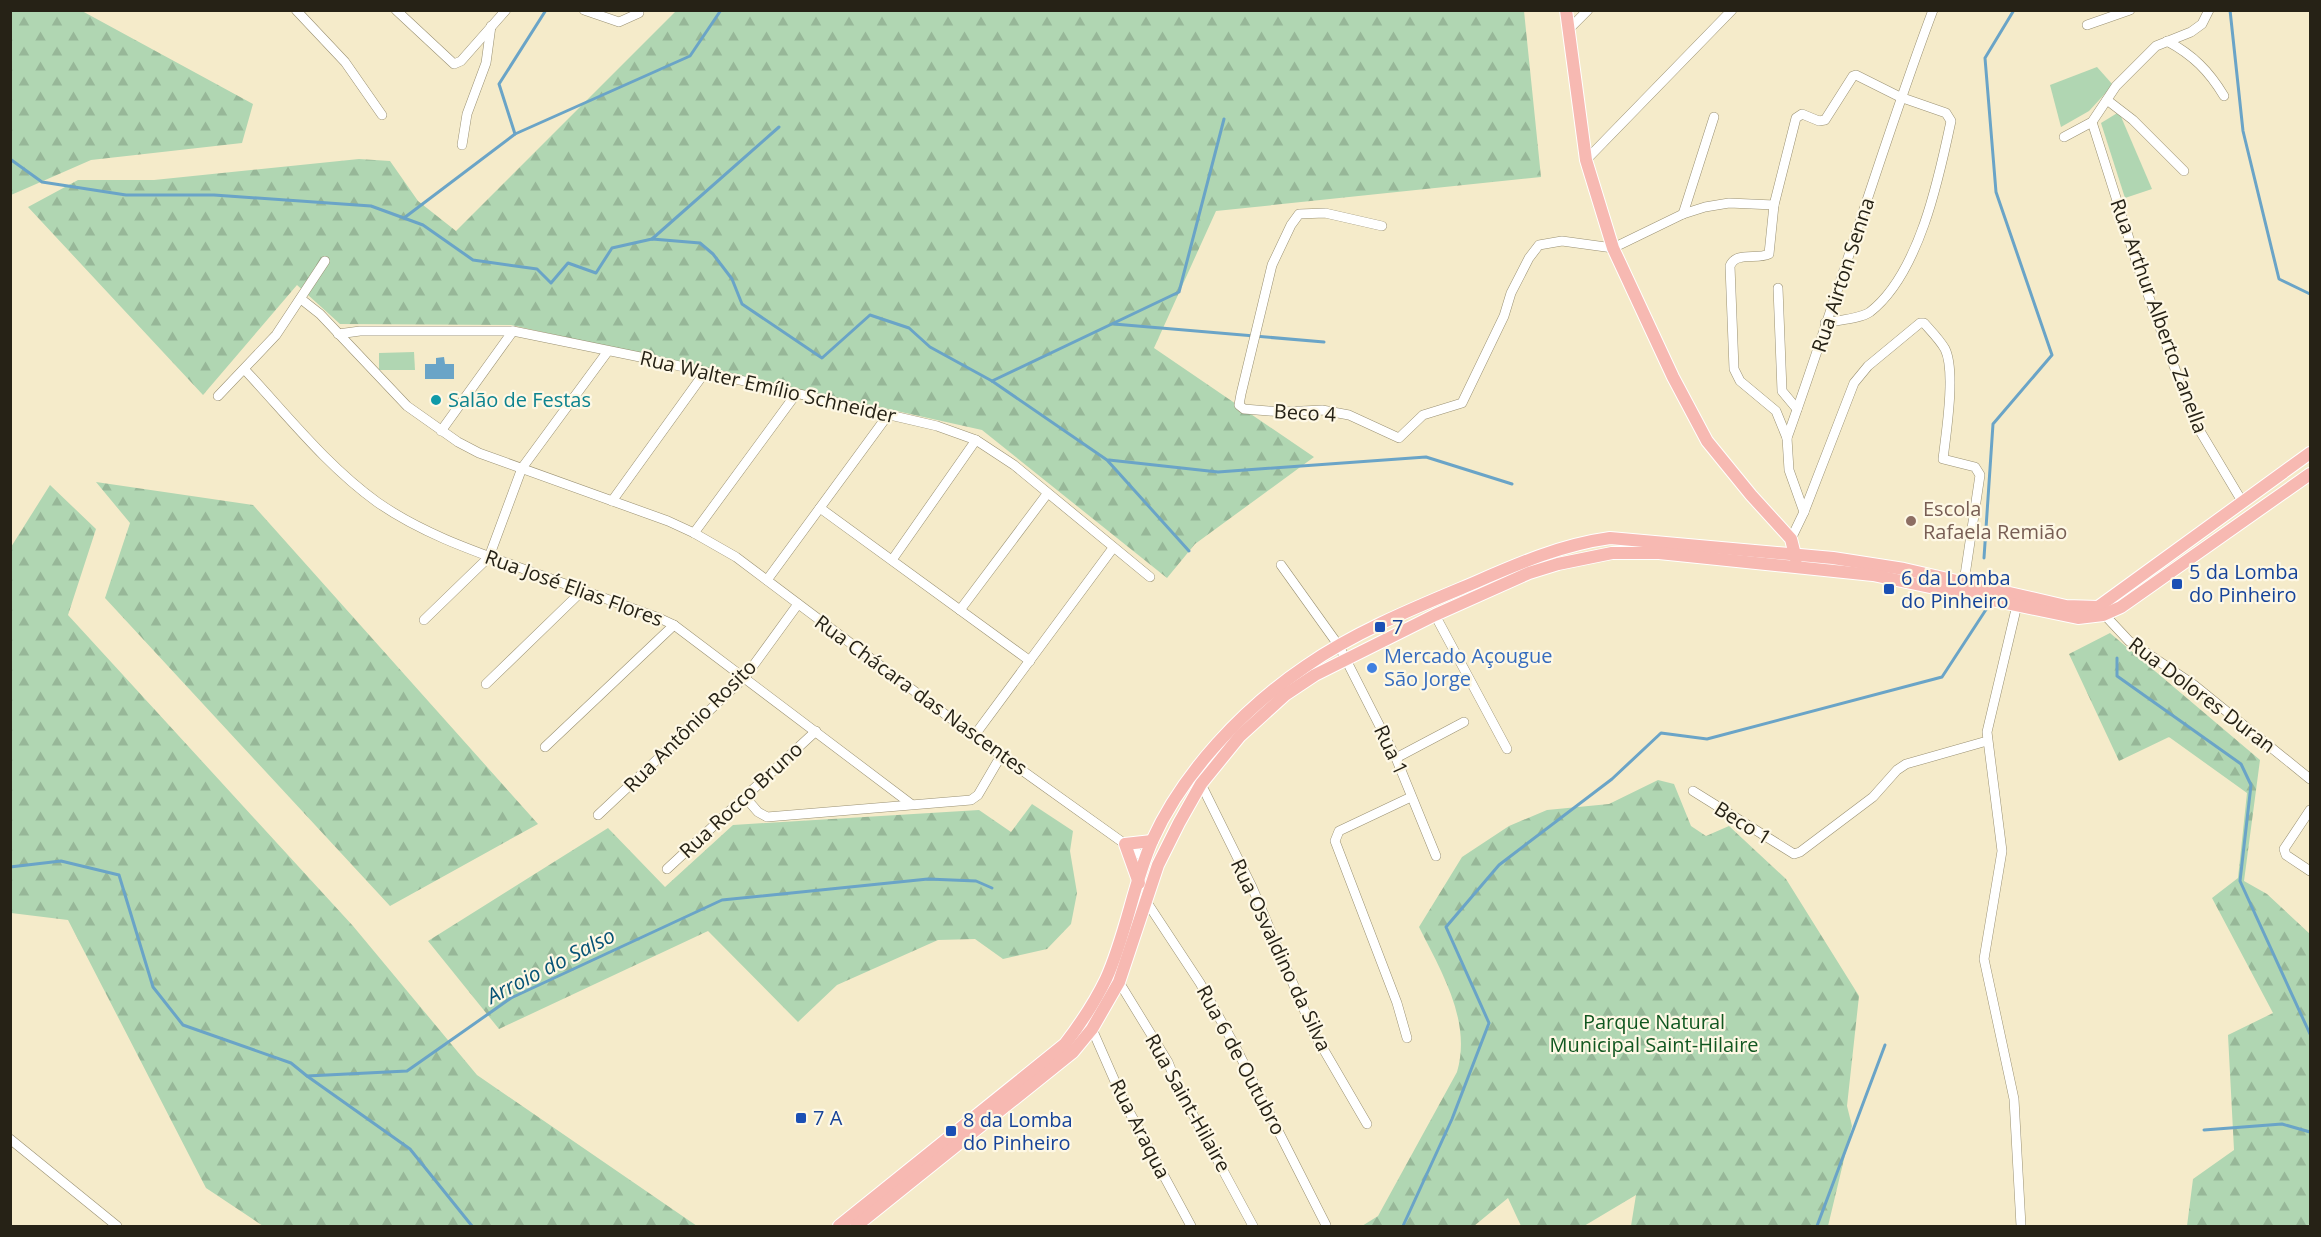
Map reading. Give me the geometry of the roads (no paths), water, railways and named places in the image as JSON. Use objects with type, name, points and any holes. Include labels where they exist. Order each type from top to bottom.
[{"type":"main road","points":[[1566,10],[1571,27],[1586,160],[1613,248],[1673,377],[1707,441],[1750,495],[1791,539],[1797,559]]},
{"type":"main road","points":[[1129,953],[1146,859],[1201,784],[1240,736],[1285,695],[1346,659],[1435,615],[1529,573],[1558,564],[1612,553],[1797,559],[1873,575],[2100,611],[2310,453]]},
{"type":"main road","points":[[856,1227],[1037,1075],[1065,1044],[1087,1014],[1107,977],[1152,842],[1193,773],[1227,735],[1278,686],[1340,646],[1430,601],[1524,560],[1575,543],[1610,538],[1904,569],[1964,582],[2017,605],[2078,618],[2121,607],[2310,474]]},
{"type":"main road","points":[[838,1227],[1037,1075],[1073,1052],[1092,1029],[1119,982],[1158,865],[1201,784]]},
{"type":"main road","points":[[1138,883],[1125,844],[1152,842]]},
{"type":"street","points":[[296,10],[345,62],[382,115]]},
{"type":"street","points":[[396,10],[454,64],[461,61],[506,10]]},
{"type":"street","points":[[584,10],[619,22],[639,13]]},
{"type":"street","points":[[1571,27],[1588,10]]},
{"type":"street","points":[[1586,160],[1732,10]]},
{"type":"street","name":"Rua Airton Senna","points":[[1804,512],[1789,471],[1787,438],[1866,208],[1900,97],[1934,10]]},
{"type":"street","points":[[2087,26],[2130,10]]},
{"type":"street","points":[[2064,137],[2092,122],[2116,86],[2156,46],[2191,32],[2202,24],[2209,10]]},
{"type":"street","points":[[462,145],[467,114],[486,63],[491,26]]},
{"type":"street","points":[[2167,41],[2191,54],[2200,62],[2224,96]]},
{"type":"street","points":[[1787,438],[1776,411],[1740,381],[1734,369],[1730,266],[1732,260],[1738,257],[1769,254],[1774,206],[1798,115],[1819,121],[1825,120],[1853,76],[1860,76],[1900,97],[1949,116],[1951,121],[1937,186],[1912,255],[1888,292],[1868,313],[1825,323]]},
{"type":"street","points":[[2107,100],[2133,120],[2184,171]]},
{"type":"street","points":[[1683,214],[1714,117]]},
{"type":"street","name":"Rua Arthur Alberto Zanella","points":[[2092,122],[2138,267],[2194,421],[2243,503]]},
{"type":"street","points":[[1613,248],[1683,214],[1730,203],[1774,206]]},
{"type":"street","name":"Beco 4","points":[[1382,226],[1325,213],[1299,214],[1291,225],[1272,265],[1239,405],[1244,409],[1282,412],[1322,410],[1349,415],[1399,438],[1423,415],[1461,403],[1504,316],[1529,258],[1539,245],[1562,241],[1613,248]]},
{"type":"street","points":[[218,396],[276,335],[325,261]]},
{"type":"street","points":[[1778,288],[1782,391],[1797,409]]},
{"type":"street","name":"Rua Chácara das Nascentes","points":[[301,299],[407,406],[441,431],[479,453],[694,533],[736,557],[974,736],[1146,859]]},
{"type":"street","points":[[1791,539],[1804,512],[1854,383],[1868,366],[1924,323],[1945,350],[1949,365],[1948,411],[1943,459],[1975,468],[1980,475],[1964,582]]},
{"type":"street","name":"Rua Walter Emílio Schneider","points":[[338,334],[360,331],[513,331],[705,372],[937,426],[976,440],[1014,465],[1150,577]]},
{"type":"street","points":[[441,431],[513,331]]},
{"type":"street","points":[[424,620],[489,557],[522,468],[608,351]]},
{"type":"street","name":"Rua José Elias Flores","points":[[245,370],[315,449],[377,501],[423,530],[489,557],[674,625],[911,804]]},
{"type":"street","points":[[612,501],[705,372]]},
{"type":"street","points":[[694,533],[796,394]]},
{"type":"street","points":[[767,580],[888,415]]},
{"type":"street","points":[[892,560],[976,440]]},
{"type":"street","points":[[960,610],[1047,494]]},
{"type":"street","points":[[820,508],[1030,661]]},
{"type":"street","points":[[974,736],[1113,548]]},
{"type":"street","name":"Rua 1","points":[[1281,565],[1340,646],[1396,758],[1436,856]]},
{"type":"street","points":[[486,684],[583,590]]},
{"type":"street","name":"Rua Antônio Rosito","points":[[598,815],[745,677],[798,604]]},
{"type":"street","points":[[2017,605],[1998,678],[1987,741],[2002,851],[1984,959],[2014,1099],[2021,1227]]},
{"type":"street","name":"Rua Dolores Duran","points":[[2100,611],[2129,641],[2194,685],[2310,779]]},
{"type":"street","points":[[1435,615],[1507,749]]},
{"type":"street","points":[[545,747],[674,625]]},
{"type":"street","points":[[1396,758],[1464,722]]},
{"type":"street","name":"Rua Rocco Bruno","points":[[667,869],[816,731]]},
{"type":"street","name":"Beco 1","points":[[1692,791],[1794,854],[1800,852],[1873,797],[1897,770],[1906,764],[1987,741]]},
{"type":"street","points":[[745,797],[758,812],[767,817],[976,798],[1002,754]]},
{"type":"street","name":"Rua Osvaldino da Silva","points":[[1201,784],[1251,887],[1314,1034],[1367,1124]]},
{"type":"street","points":[[1407,1038],[1397,1003],[1335,841],[1339,831],[1411,796]]},
{"type":"street","points":[[2310,810],[2284,852],[2310,871]]},
{"type":"street","name":"Rua 6 de Outubro","points":[[1146,901],[1200,983],[1224,1025],[1326,1224]]},
{"type":"street","name":"Rua Saint-Hilaire","points":[[1119,982],[1168,1062],[1177,1084],[1242,1201],[1253,1227]]},
{"type":"street","name":"Rua Araqua","points":[[1092,1029],[1124,1102],[1191,1227]]},
{"type":"street","points":[[10,1139],[117,1227]]},
{"type":"water","points":[[444,357],[445,364],[454,364],[454,379],[425,379],[425,364],[436,364],[436,358]]},
{"type":"waterway","points":[[515,134],[499,84],[546,10]]},
{"type":"waterway","points":[[404,218],[515,134],[690,56],[721,10]]},
{"type":"waterway","points":[[1984,558],[1993,424],[2052,355],[1996,192],[1985,58],[2014,10]]},
{"type":"waterway","points":[[2230,10],[2243,131],[2279,279],[2310,294]]},
{"type":"waterway","points":[[992,381],[1179,292],[1224,119]]},
{"type":"waterway","points":[[652,239],[779,127]]},
{"type":"waterway","points":[[10,159],[42,182],[126,195],[214,195],[371,206],[423,225],[473,260],[537,269],[551,283],[568,263],[596,273],[612,248],[652,239],[700,243],[713,254],[732,279],[742,304],[822,358],[870,315],[909,328],[930,347],[992,381],[1107,460],[1189,551]]},
{"type":"waterway","points":[[1114,324],[1324,342]]},
{"type":"waterway","points":[[1109,460],[1218,472],[1426,457],[1512,484]]},
{"type":"waterway","points":[[1403,1226],[1452,1119],[1489,1023],[1446,927],[1499,865],[1612,779],[1661,733],[1707,739],[1942,677],[1989,605]]},
{"type":"waterway","points":[[2117,658],[2117,676],[2241,764],[2251,785],[2240,881],[2310,1034]]},
{"type":"waterway","name":"Arroio do Salso","points":[[10,867],[61,861],[119,875],[153,987],[183,1025],[291,1063],[307,1076],[407,1071],[511,998],[722,900],[928,879],[976,881],[992,888]]},
{"type":"waterway","points":[[1817,1226],[1885,1045]]},
{"type":"waterway","points":[[307,1076],[410,1149],[472,1226]]},
{"type":"waterway","points":[[2204,1130],[2282,1124],[2310,1132]]},
{"type":"place","name":"Salão de Festas","points":[[436,400]]},
{"type":"place","name":"Escola Rafaela Remião","points":[[1911,521]]},
{"type":"place","name":"5 da Lomba do Pinheiro","points":[[2177,584]]},
{"type":"place","name":"6 da Lomba do Pinheiro","points":[[1889,589]]},
{"type":"place","name":"7","points":[[1380,627]]},
{"type":"place","name":"Mercado Açougue São Jorge","points":[[1372,668]]},
{"type":"place","name":"7 A","points":[[801,1118]]},
{"type":"place","name":"8 da Lomba do Pinheiro","points":[[951,1131]]},
{"type":"park label","name":"Parque Natural Municipal Saint-Hilaire","points":[[1654,1034]]}]
